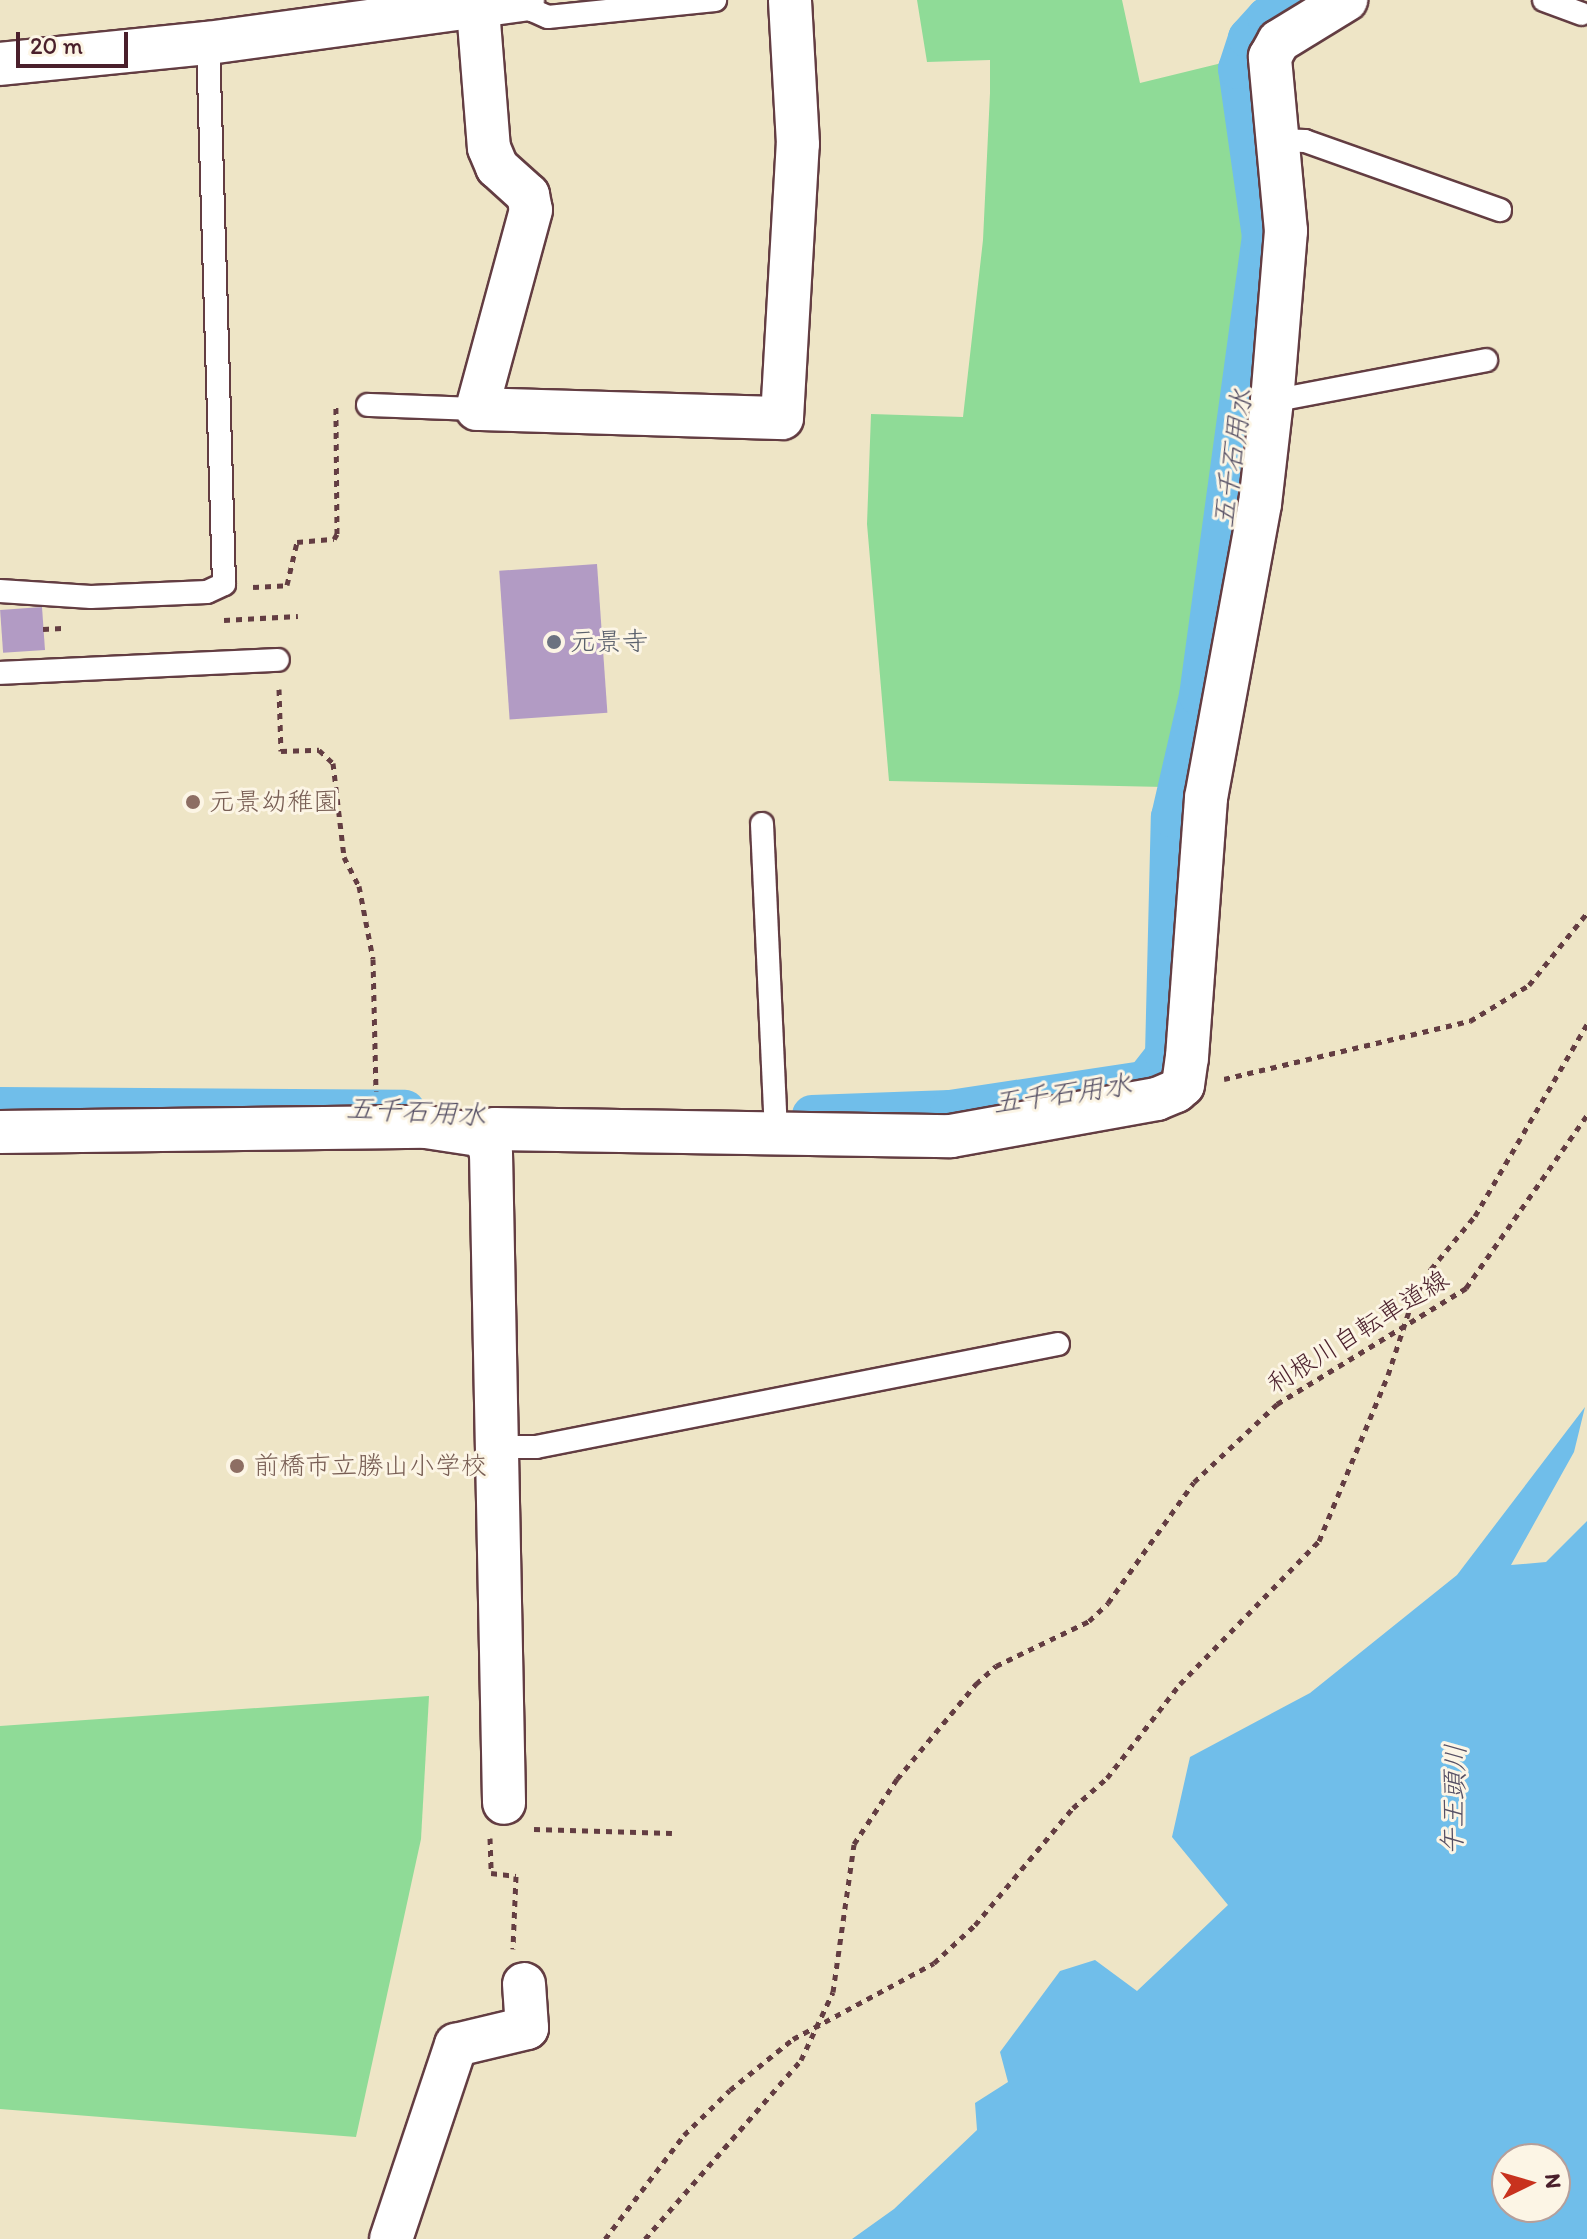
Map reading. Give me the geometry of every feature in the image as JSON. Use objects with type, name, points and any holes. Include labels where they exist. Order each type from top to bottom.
[{"type":"street","points":[[0,64],[208,43],[478,9],[524,0]]},
{"type":"street","points":[[478,9],[489,148],[497,167],[528,195],[531,210],[477,409],[782,418],[798,144],[790,0]]},
{"type":"street","points":[[0,1132],[426,1127],[485,1136],[495,1129],[687,1136],[776,1132],[951,1136],[993,1131],[1157,1099],[1183,1085],[1206,798],[1260,504],[1272,401],[1286,231],[1270,57],[1279,41],[1346,0]]},
{"type":"street","points":[[485,1136],[491,1153],[504,1803]]},
{"type":"street","points":[[391,2239],[447,2063],[456,2045],[527,2028],[524,1984]]},
{"type":"lane","points":[[524,0],[532,10],[548,17],[715,0]]},
{"type":"lane","points":[[1544,0],[1582,14]]},
{"type":"lane","points":[[0,591],[91,597],[207,592],[224,584],[208,43]]},
{"type":"lane","points":[[1277,140],[1305,141],[1500,210]]},
{"type":"lane","points":[[1272,401],[1486,360]]},
{"type":"lane","points":[[368,405],[477,409]]},
{"type":"lane","points":[[0,673],[278,660]]},
{"type":"lane","points":[[762,824],[776,1132]]},
{"type":"lane","points":[[498,1447],[536,1447],[1058,1344]]},
{"type":"path","points":[[224,584],[287,585],[297,542],[334,539],[333,416],[337,406],[368,405]]},
{"type":"path","points":[[278,660],[281,751],[319,750],[333,763],[344,857],[359,886],[373,959],[376,1095]]},
{"type":"path","points":[[1183,1085],[1470,1021],[1529,985],[1587,913]]},
{"type":"path","points":[[605,2239],[694,2126],[775,2054],[820,2025],[934,1963],[975,1925],[1063,1818],[1107,1778],[1180,1684],[1319,1541],[1388,1375],[1401,1328],[1431,1269],[1475,1216],[1587,1024]]},
{"type":"path","name":"利根川自転車道線","points":[[645,2239],[781,2088],[820,2025],[837,1969],[854,1844],[897,1779],[976,1684],[996,1666],[1089,1621],[1108,1603],[1194,1482],[1313,1379],[1466,1288],[1587,1115]]},
{"type":"path","points":[[524,1984],[512,1971],[516,1876],[491,1873],[490,1818],[504,1803],[509,1818],[519,1826],[672,1833]]},
{"type":"green space","points":[[917,0],[1122,0],[1140,83],[1230,61],[1254,238],[1184,717],[1164,787],[889,781],[867,524],[871,414],[963,417],[983,240],[990,93],[990,60],[927,62]]},
{"type":"green space","points":[[429,1696],[421,1839],[356,2137],[0,2109],[0,1726]]},
{"type":"water","name":"午王頭川","points":[[1585,1407],[1574,1452],[1511,1565],[1546,1562],[1587,1521],[1587,2239],[852,2239],[894,2209],[977,2130],[975,2103],[1008,2082],[1000,2052],[1060,1971],[1095,1960],[1137,1991],[1228,1905],[1172,1837],[1190,1757],[1310,1693],[1457,1575]]},
{"type":"building","name":"元景寺","points":[[597,564],[607,713],[510,719],[499,571]]},
{"type":"building","points":[[42,607],[45,650],[3,653],[0,610]]},
{"type":"waterway","name":"五千石用水","points":[[812,1115],[950,1110],[1145,1081],[1165,1055],[1171,817],[1199,696],[1262,237],[1238,69],[1248,38],[1267,17],[1297,0]]},
{"type":"waterway","name":"五千石用水","points":[[0,1107],[405,1110]]},
{"type":"place","name":"元景寺","points":[[554,642]]},
{"type":"place","name":"元景幼稚園","points":[[193,802]]},
{"type":"place","name":"前橋市立勝山小学校","points":[[237,1466]]}]
